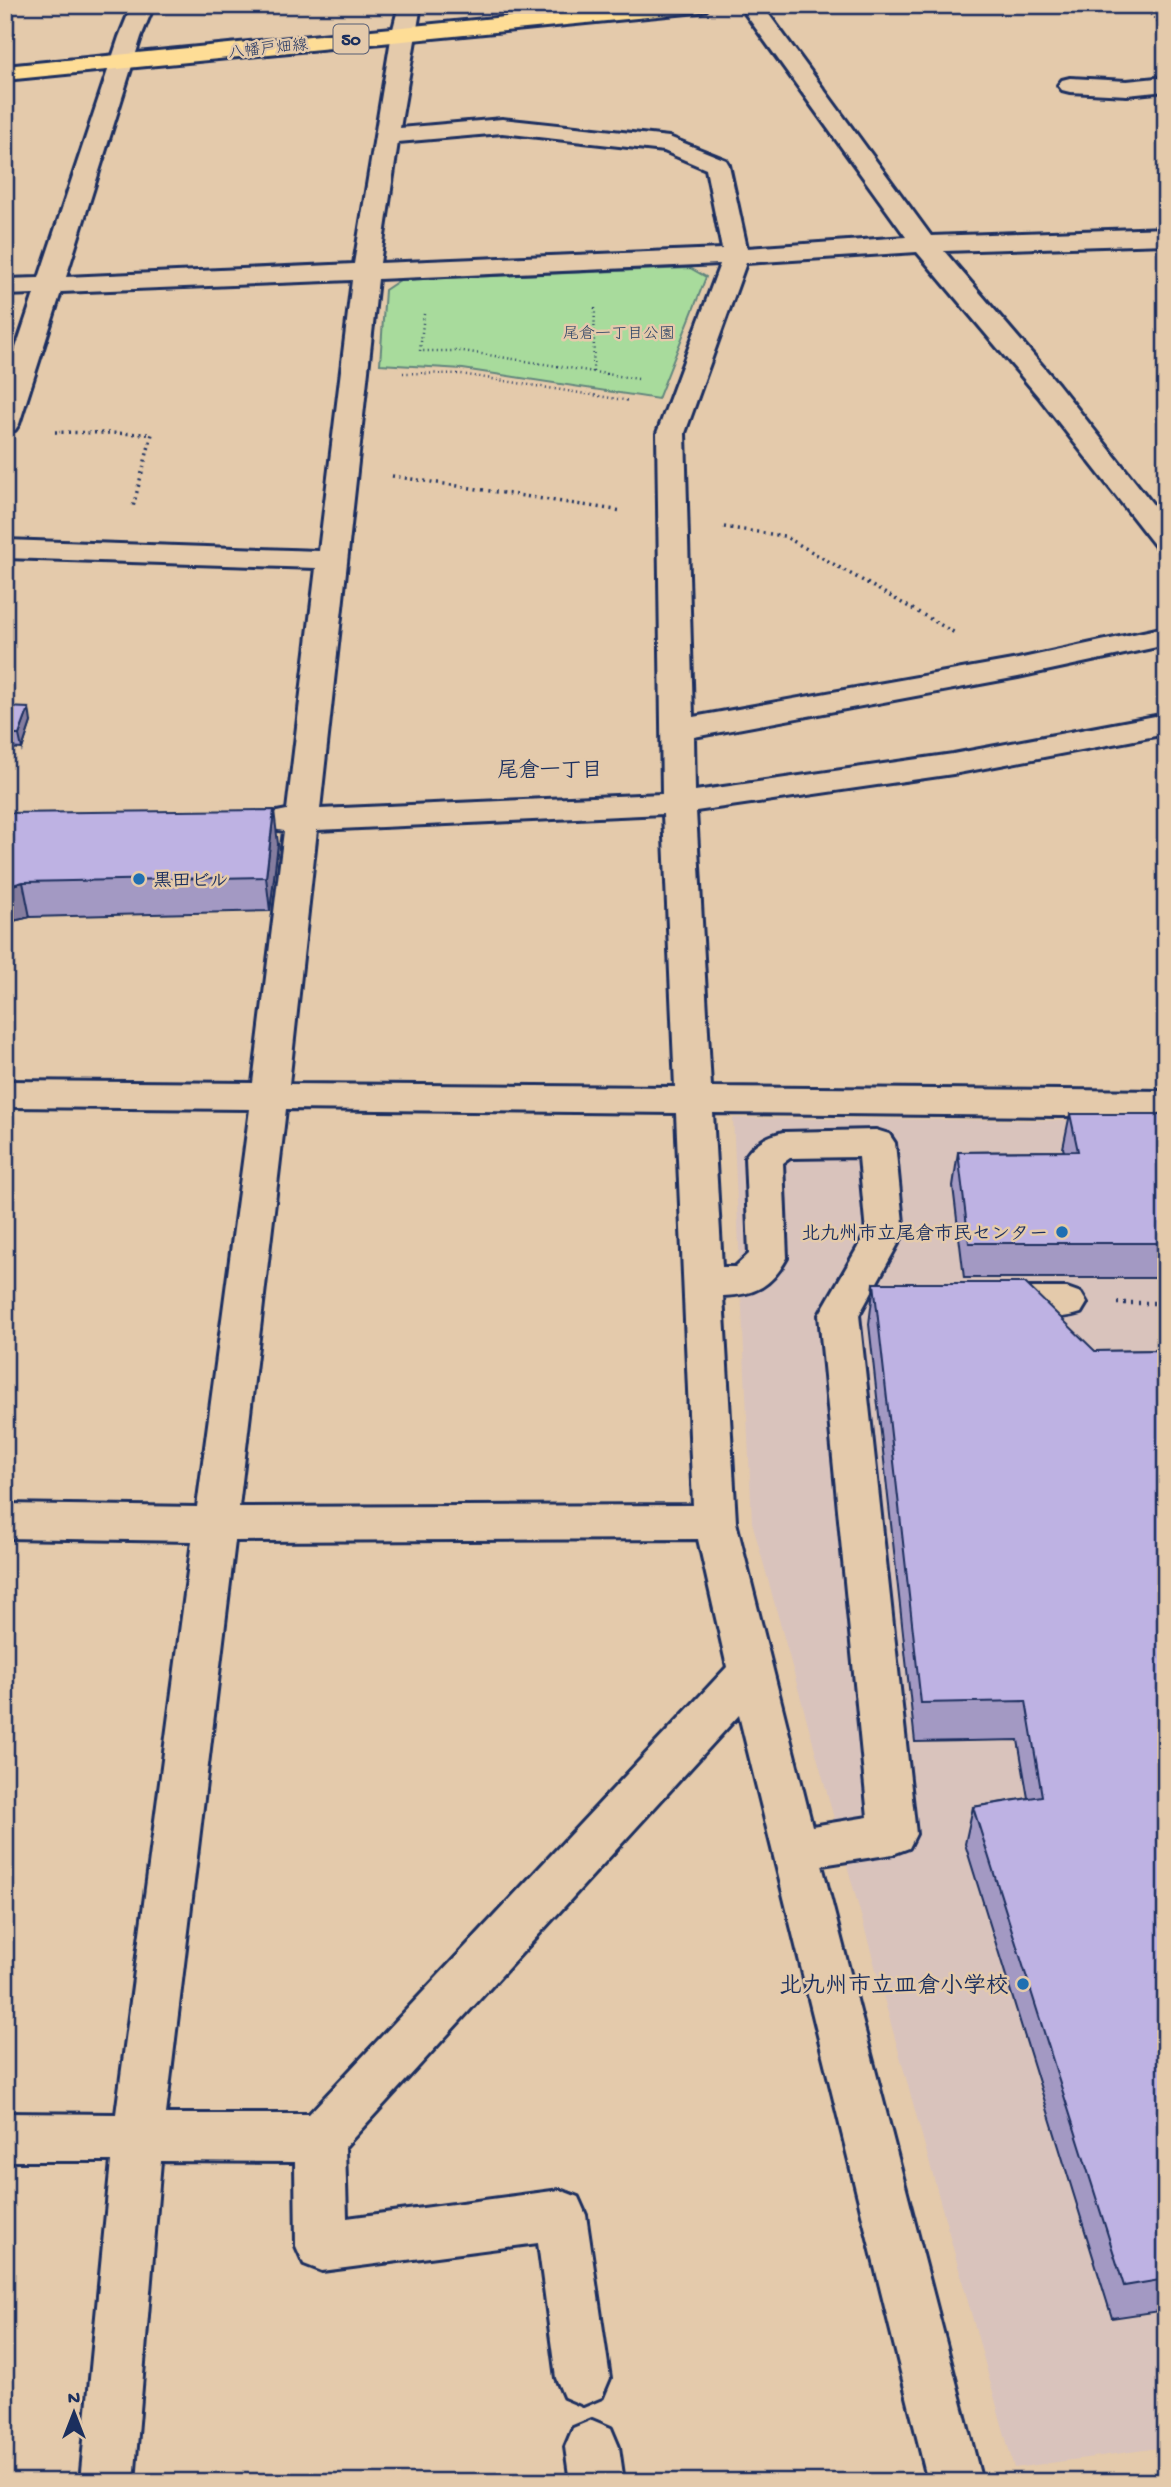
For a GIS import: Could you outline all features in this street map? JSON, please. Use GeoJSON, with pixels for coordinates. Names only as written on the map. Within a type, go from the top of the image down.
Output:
{"type":"FeatureCollection","features":[{"type":"Feature","properties":{"kind":"main road","name":"八幡戸畑線"},"geometry":{"type":"LineString","coordinates":[[5,73],[123,62],[407,19],[698,5]]}},
{"type":"Feature","properties":{"kind":"street"},"geometry":{"type":"LineString","coordinates":[[5,424],[143,5]]}},
{"type":"Feature","properties":{"kind":"street"},"geometry":{"type":"LineString","coordinates":[[750,5],[923,244],[1048,390],[1166,541]]}},
{"type":"Feature","properties":{"kind":"street"},"geometry":{"type":"LineString","coordinates":[[107,2482],[138,2139],[218,1524],[366,270],[407,19]]}},
{"type":"Feature","properties":{"kind":"street"},"geometry":{"type":"LineString","coordinates":[[1070,85],[1127,88],[1166,84]]}},
{"type":"Feature","properties":{"kind":"street"},"geometry":{"type":"LineString","coordinates":[[387,136],[502,127],[669,144],[717,165],[736,256],[671,433],[679,803],[715,1521],[750,1672],[955,2482]]}},
{"type":"Feature","properties":{"kind":"street"},"geometry":{"type":"LineString","coordinates":[[5,287],[736,256],[923,244],[1166,236]]}},
{"type":"Feature","properties":{"kind":"street"},"geometry":{"type":"LineString","coordinates":[[5,549],[333,560]]}},
{"type":"Feature","properties":{"kind":"street"},"geometry":{"type":"LineString","coordinates":[[677,730],[1018,668],[1166,636]]}},
{"type":"Feature","properties":{"kind":"street"},"geometry":{"type":"LineString","coordinates":[[251,821],[302,821],[679,803],[953,764],[1166,724]]}},
{"type":"Feature","properties":{"kind":"street"},"geometry":{"type":"LineString","coordinates":[[5,1094],[270,1094],[1166,1104]]}},
{"type":"Feature","properties":{"kind":"street"},"geometry":{"type":"LineString","coordinates":[[701,1282],[745,1281],[768,1258],[764,1157],[783,1144],[876,1143],[885,1233],[839,1315],[893,1834],[795,1849]]}},
{"type":"Feature","properties":{"kind":"street"},"geometry":{"type":"LineString","coordinates":[[957,1304],[1067,1303]]}},
{"type":"Feature","properties":{"kind":"street"},"geometry":{"type":"LineString","coordinates":[[846,1304],[887,1304]]}},
{"type":"Feature","properties":{"kind":"street"},"geometry":{"type":"LineString","coordinates":[[5,1521],[218,1524],[715,1521]]}},
{"type":"Feature","properties":{"kind":"street"},"geometry":{"type":"LineString","coordinates":[[583,2378],[560,2215],[322,2246],[320,2138],[750,1672]]}},
{"type":"Feature","properties":{"kind":"street"},"geometry":{"type":"LineString","coordinates":[[5,2137],[320,2138]]}},
{"type":"Feature","properties":{"kind":"path"},"geometry":{"type":"LineString","coordinates":[[1140,5],[1166,30]]}},
{"type":"Feature","properties":{"kind":"path"},"geometry":{"type":"LineString","coordinates":[[428,268],[420,351],[463,351],[593,372],[684,398]]}},
{"type":"Feature","properties":{"kind":"path"},"geometry":{"type":"LineString","coordinates":[[593,372],[595,295]]}},
{"type":"Feature","properties":{"kind":"path"},"geometry":{"type":"LineString","coordinates":[[354,372],[461,374],[684,398]]}},
{"type":"Feature","properties":{"kind":"path"},"geometry":{"type":"LineString","coordinates":[[45,431],[152,434],[121,553]]}},
{"type":"Feature","properties":{"kind":"shaded area","name":"北九州市立皿倉小学校"},"geometry":{"type":"Polygon","coordinates":[[[733,1118],[1166,1121],[1166,2447],[1014,2468],[752,1522],[733,1118]]]}},
{"type":"Feature","properties":{"kind":"green space","name":"尾倉一丁目公園"},"geometry":{"type":"Polygon","coordinates":[[[690,268],[706,277],[658,399],[463,369],[380,364],[385,290],[400,280],[690,268]]]}},
{"type":"Feature","properties":{"kind":"building"},"geometry":{"type":"Polygon","coordinates":[[[5,707],[29,708],[19,735],[5,735],[5,707]]]}},
{"type":"Feature","properties":{"kind":"building"},"geometry":{"type":"Polygon","coordinates":[[[274,810],[266,877],[23,882],[5,887],[5,813],[274,810]]]}},
{"type":"Feature","properties":{"kind":"building","name":"北九州市立尾倉市民センター"},"geometry":{"type":"Polygon","coordinates":[[[1070,1114],[1166,1114],[1166,1243],[969,1243],[958,1152],[1078,1151],[1070,1114]]]}},
{"type":"Feature","properties":{"kind":"building"},"geometry":{"type":"Polygon","coordinates":[[[874,1283],[1025,1283],[1095,1351],[1166,1350],[1166,1491],[1158,1491],[1166,1526],[1166,2279],[1124,2286],[973,1807],[1042,1796],[1026,1701],[921,1703],[874,1283]]]}},
{"type":"Feature","properties":{"kind":"place","name":"黒田ビル"},"geometry":{"type":"Point","coordinates":[139,879]}},
{"type":"Feature","properties":{"kind":"place","name":"北九州市立尾倉市民センター"},"geometry":{"type":"Point","coordinates":[1062,1232]}},
{"type":"Feature","properties":{"kind":"place","name":"北九州市立皿倉小学校"},"geometry":{"type":"Point","coordinates":[1023,1984]}},
{"type":"Feature","properties":{"kind":"district","name":"尾倉一丁目"},"geometry":{"type":"Point","coordinates":[550,769]}}]}
